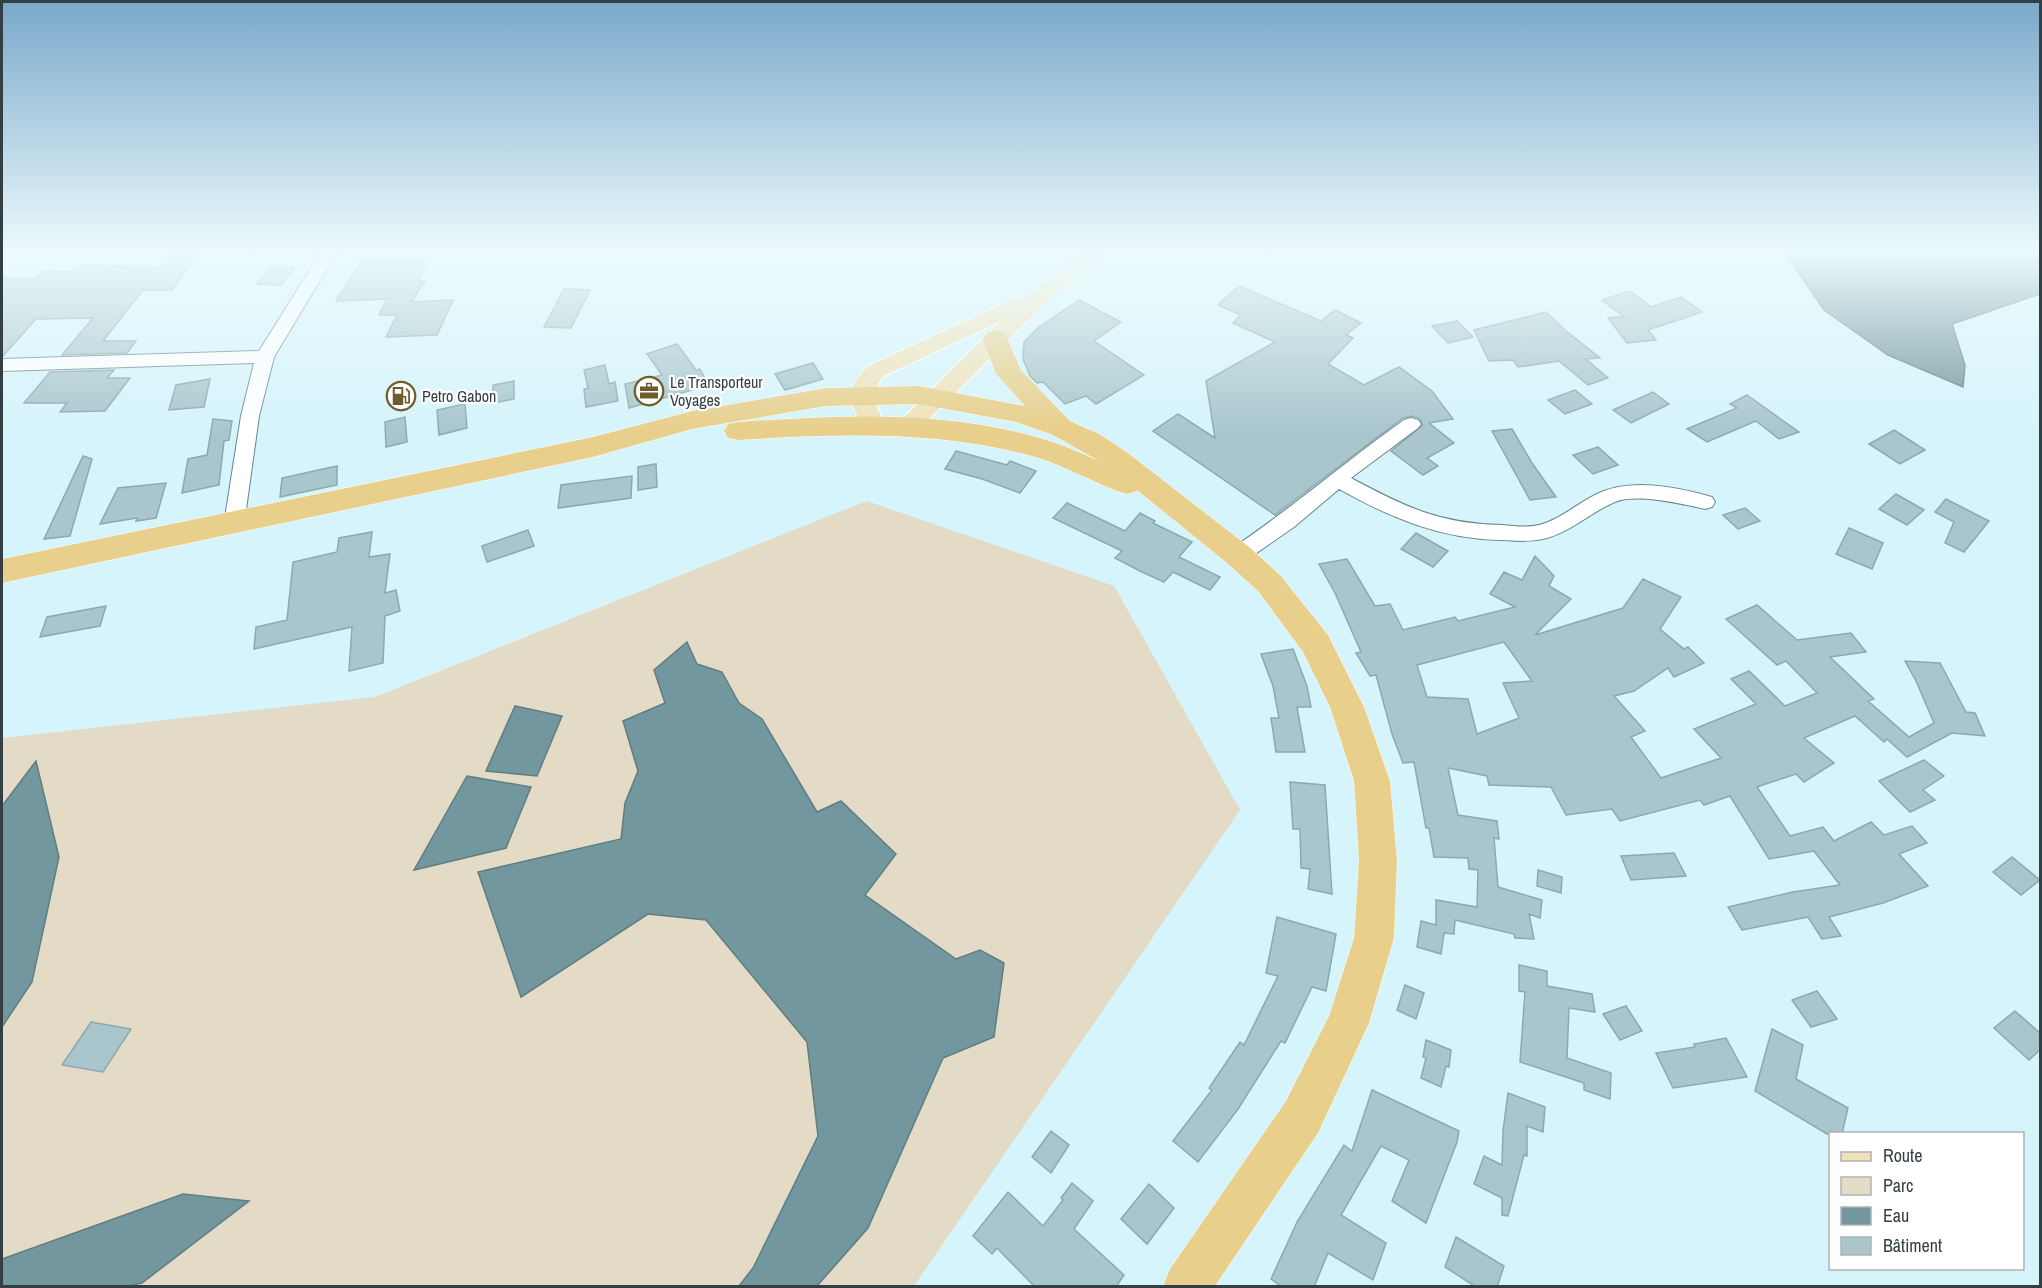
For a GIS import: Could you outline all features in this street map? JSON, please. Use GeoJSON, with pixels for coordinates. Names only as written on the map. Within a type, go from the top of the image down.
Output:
{"type":"FeatureCollection","features":[{"type":"Feature","properties":{"kind":"highway"},"geometry":{"type":"LineString","coordinates":[[996,339],[1010,374],[1063,428]]}},
{"type":"Feature","properties":{"kind":"highway"},"geometry":{"type":"LineString","coordinates":[[781,403],[819,388],[876,371]]}},
{"type":"Feature","properties":{"kind":"highway"},"geometry":{"type":"LineString","coordinates":[[2,571],[593,447],[692,420],[826,397],[919,395],[1020,414],[1063,428],[1118,460],[1238,555],[1269,583],[1316,644],[1347,706],[1372,781],[1378,860],[1374,938],[1348,1023],[1302,1117],[1187,1287]]}},
{"type":"Feature","properties":{"kind":"highway"},"geometry":{"type":"LineString","coordinates":[[593,447],[766,427],[906,427],[988,436],[1043,449],[1112,477],[1175,507]]}},
{"type":"Feature","properties":{"kind":"main road"},"geometry":{"type":"LineString","coordinates":[[875,426],[865,411],[861,395],[864,382],[876,371],[1003,312]]}},
{"type":"Feature","properties":{"kind":"main road"},"geometry":{"type":"LineString","coordinates":[[906,427],[1024,312]]}},
{"type":"Feature","properties":{"kind":"street"},"geometry":{"type":"LineString","coordinates":[[234,524],[250,416],[265,357],[292,312]]}},
{"type":"Feature","properties":{"kind":"street"},"geometry":{"type":"LineString","coordinates":[[2,365],[265,357]]}},
{"type":"Feature","properties":{"kind":"street"},"geometry":{"type":"LineString","coordinates":[[1238,555],[1287,522],[1337,479],[1411,424]]}},
{"type":"Feature","properties":{"kind":"street"},"geometry":{"type":"LineString","coordinates":[[1337,479],[1402,515],[1435,526],[1481,533],[1536,532],[1560,524],[1613,495],[1665,494],[1705,502]]}},
{"type":"Feature","properties":{"kind":"green space"},"geometry":{"type":"Polygon","coordinates":[[[867,501],[1114,586],[1240,810],[914,1286],[2,1286],[2,738],[375,697],[867,501]]]}},
{"type":"Feature","properties":{"kind":"water"},"geometry":{"type":"Polygon","coordinates":[[[1827,312],[1987,312],[1952,324],[1965,365],[1963,387],[1888,355],[1827,312]]]}},
{"type":"Feature","properties":{"kind":"water"},"geometry":{"type":"Polygon","coordinates":[[[687,642],[697,664],[722,672],[739,703],[762,719],[817,812],[841,801],[896,854],[865,895],[956,959],[980,950],[1004,963],[994,1037],[943,1058],[868,1228],[817,1286],[739,1286],[753,1268],[818,1136],[807,1042],[706,920],[648,914],[521,997],[478,872],[621,839],[625,803],[638,771],[623,721],[665,703],[654,670],[687,642]]]}},
{"type":"Feature","properties":{"kind":"water"},"geometry":{"type":"Polygon","coordinates":[[[515,706],[562,716],[537,776],[486,771],[515,706]]]}},
{"type":"Feature","properties":{"kind":"water"},"geometry":{"type":"Polygon","coordinates":[[[36,761],[59,857],[32,982],[2,1027],[2,806],[36,761]]]}},
{"type":"Feature","properties":{"kind":"water"},"geometry":{"type":"Polygon","coordinates":[[[467,776],[531,787],[506,848],[414,870],[467,776]]]}},
{"type":"Feature","properties":{"kind":"water"},"geometry":{"type":"Polygon","coordinates":[[[183,1194],[249,1201],[142,1283],[129,1286],[2,1286],[2,1259],[183,1194]]]}},
{"type":"Feature","properties":{"kind":"building"},"geometry":{"type":"Polygon","coordinates":[[[2,312],[126,312],[103,341],[136,341],[127,353],[62,355],[93,318],[36,319],[2,357],[2,312]]]}},
{"type":"Feature","properties":{"kind":"building"},"geometry":{"type":"Polygon","coordinates":[[[380,312],[447,312],[437,335],[386,337],[397,315],[379,315],[380,312]]]}},
{"type":"Feature","properties":{"kind":"building"},"geometry":{"type":"Polygon","coordinates":[[[552,312],[579,312],[571,328],[544,327],[552,312]]]}},
{"type":"Feature","properties":{"kind":"building"},"geometry":{"type":"Polygon","coordinates":[[[1061,312],[1102,312],[1121,322],[1094,341],[1144,375],[1096,404],[1086,396],[1065,404],[1043,382],[1037,383],[1030,376],[1023,359],[1024,342],[1039,327],[1061,312]]]}},
{"type":"Feature","properties":{"kind":"building"},"geometry":{"type":"Polygon","coordinates":[[[1234,312],[1300,312],[1321,321],[1332,312],[1339,312],[1361,323],[1346,335],[1353,338],[1328,364],[1364,385],[1399,367],[1432,391],[1453,419],[1429,423],[1454,443],[1427,458],[1438,466],[1423,475],[1391,451],[1423,425],[1419,418],[1412,416],[1403,418],[1275,515],[1153,431],[1178,414],[1215,438],[1206,381],[1275,342],[1233,323],[1241,315],[1234,312]]]}},
{"type":"Feature","properties":{"kind":"building"},"geometry":{"type":"Polygon","coordinates":[[[1546,312],[1600,358],[1586,359],[1608,378],[1588,385],[1559,361],[1518,367],[1513,360],[1489,361],[1474,330],[1546,312]]]}},
{"type":"Feature","properties":{"kind":"building"},"geometry":{"type":"Polygon","coordinates":[[[1618,312],[1702,312],[1648,330],[1656,340],[1627,343],[1608,318],[1624,317],[1618,312]]]}},
{"type":"Feature","properties":{"kind":"building"},"geometry":{"type":"Polygon","coordinates":[[[1457,321],[1473,337],[1448,343],[1432,326],[1457,321]]]}},
{"type":"Feature","properties":{"kind":"building"},"geometry":{"type":"Polygon","coordinates":[[[677,344],[696,370],[700,369],[709,385],[629,408],[625,384],[662,375],[647,354],[677,344]]]}},
{"type":"Feature","properties":{"kind":"building"},"geometry":{"type":"Polygon","coordinates":[[[813,363],[823,379],[785,390],[775,374],[813,363]]]}},
{"type":"Feature","properties":{"kind":"building"},"geometry":{"type":"Polygon","coordinates":[[[605,365],[609,384],[615,382],[618,401],[586,407],[584,389],[588,388],[584,370],[605,365]]]}},
{"type":"Feature","properties":{"kind":"building"},"geometry":{"type":"Polygon","coordinates":[[[114,370],[107,378],[130,378],[105,411],[60,412],[67,403],[24,403],[50,372],[114,370]]]}},
{"type":"Feature","properties":{"kind":"building"},"geometry":{"type":"Polygon","coordinates":[[[210,379],[204,407],[169,410],[176,385],[210,379]]]}},
{"type":"Feature","properties":{"kind":"building"},"geometry":{"type":"Polygon","coordinates":[[[514,381],[514,399],[493,403],[493,385],[514,381]]]}},
{"type":"Feature","properties":{"kind":"building"},"geometry":{"type":"Polygon","coordinates":[[[1575,390],[1592,404],[1565,414],[1548,400],[1575,390]]]}},
{"type":"Feature","properties":{"kind":"building"},"geometry":{"type":"Polygon","coordinates":[[[1653,392],[1669,404],[1631,423],[1613,410],[1653,392]]]}},
{"type":"Feature","properties":{"kind":"building"},"geometry":{"type":"Polygon","coordinates":[[[1747,395],[1799,432],[1779,439],[1756,421],[1707,442],[1687,429],[1737,408],[1730,404],[1747,395]]]}},
{"type":"Feature","properties":{"kind":"building"},"geometry":{"type":"Polygon","coordinates":[[[465,404],[467,428],[439,435],[437,410],[465,404]]]}},
{"type":"Feature","properties":{"kind":"building"},"geometry":{"type":"Polygon","coordinates":[[[405,417],[407,442],[386,447],[385,422],[405,417]]]}},
{"type":"Feature","properties":{"kind":"building"},"geometry":{"type":"Polygon","coordinates":[[[213,419],[232,421],[229,440],[224,441],[219,485],[182,493],[188,459],[207,455],[213,419]]]}},
{"type":"Feature","properties":{"kind":"building"},"geometry":{"type":"Polygon","coordinates":[[[1512,429],[1556,497],[1530,500],[1492,431],[1512,429]]]}},
{"type":"Feature","properties":{"kind":"building"},"geometry":{"type":"Polygon","coordinates":[[[1894,430],[1925,450],[1900,464],[1869,444],[1894,430]]]}},
{"type":"Feature","properties":{"kind":"building"},"geometry":{"type":"Polygon","coordinates":[[[1598,447],[1618,465],[1593,474],[1573,455],[1598,447]]]}},
{"type":"Feature","properties":{"kind":"building"},"geometry":{"type":"Polygon","coordinates":[[[956,451],[1007,465],[1010,461],[1036,471],[1020,493],[945,469],[956,451]]]}},
{"type":"Feature","properties":{"kind":"building"},"geometry":{"type":"Polygon","coordinates":[[[83,456],[92,459],[70,536],[44,539],[83,456]]]}},
{"type":"Feature","properties":{"kind":"building"},"geometry":{"type":"Polygon","coordinates":[[[656,464],[657,487],[638,490],[638,467],[656,464]]]}},
{"type":"Feature","properties":{"kind":"building"},"geometry":{"type":"Polygon","coordinates":[[[337,466],[337,485],[280,497],[282,478],[337,466]]]}},
{"type":"Feature","properties":{"kind":"building"},"geometry":{"type":"Polygon","coordinates":[[[632,476],[631,498],[558,508],[561,485],[632,476]]]}},
{"type":"Feature","properties":{"kind":"building"},"geometry":{"type":"Polygon","coordinates":[[[166,483],[156,518],[136,521],[137,518],[100,524],[118,488],[166,483]]]}},
{"type":"Feature","properties":{"kind":"building"},"geometry":{"type":"Polygon","coordinates":[[[1896,494],[1924,510],[1907,525],[1879,509],[1896,494]]]}},
{"type":"Feature","properties":{"kind":"building"},"geometry":{"type":"Polygon","coordinates":[[[1946,499],[1989,521],[1964,552],[1945,543],[1954,522],[1935,512],[1946,499]]]}},
{"type":"Feature","properties":{"kind":"building"},"geometry":{"type":"Polygon","coordinates":[[[1067,503],[1125,531],[1140,513],[1155,521],[1153,523],[1192,542],[1179,557],[1220,577],[1210,590],[1173,572],[1164,582],[1140,571],[1115,558],[1122,551],[1053,518],[1067,503]]]}},
{"type":"Feature","properties":{"kind":"building"},"geometry":{"type":"Polygon","coordinates":[[[1745,508],[1760,521],[1738,529],[1723,515],[1745,508]]]}},
{"type":"Feature","properties":{"kind":"building"},"geometry":{"type":"Polygon","coordinates":[[[1849,528],[1883,543],[1872,569],[1836,554],[1849,528]]]}},
{"type":"Feature","properties":{"kind":"building"},"geometry":{"type":"Polygon","coordinates":[[[528,530],[534,546],[487,562],[482,546],[528,530]]]}},
{"type":"Feature","properties":{"kind":"building"},"geometry":{"type":"Polygon","coordinates":[[[372,532],[369,557],[390,554],[385,593],[396,590],[400,611],[385,616],[383,663],[349,671],[352,627],[254,649],[256,627],[287,620],[293,562],[337,552],[339,538],[372,532]]]}},
{"type":"Feature","properties":{"kind":"building"},"geometry":{"type":"Polygon","coordinates":[[[1416,533],[1448,551],[1433,567],[1401,549],[1416,533]]]}},
{"type":"Feature","properties":{"kind":"building"},"geometry":{"type":"Polygon","coordinates":[[[1535,556],[1554,576],[1549,586],[1571,599],[1535,635],[1623,608],[1643,579],[1681,597],[1660,629],[1684,649],[1688,647],[1704,663],[1674,677],[1668,668],[1634,691],[1614,696],[1645,731],[1631,737],[1661,778],[1721,758],[1694,729],[1756,704],[1731,679],[1749,671],[1785,706],[1817,693],[1786,661],[1777,665],[1726,619],[1757,605],[1797,640],[1851,633],[1866,652],[1830,657],[1874,699],[1868,701],[1909,737],[1934,723],[1905,661],[1940,663],[1966,712],[1975,713],[1985,736],[1952,733],[1907,757],[1887,739],[1884,742],[1855,716],[1804,738],[1834,763],[1804,782],[1796,774],[1757,787],[1790,836],[1823,827],[1834,841],[1871,822],[1884,835],[1912,826],[1927,843],[1899,854],[1928,886],[1883,903],[1829,917],[1841,936],[1822,939],[1808,917],[1742,930],[1728,907],[1793,892],[1840,885],[1814,851],[1769,859],[1730,796],[1704,805],[1700,800],[1620,821],[1612,809],[1566,815],[1551,787],[1489,785],[1487,776],[1448,768],[1458,815],[1497,821],[1499,839],[1494,838],[1498,887],[1542,900],[1540,918],[1529,914],[1534,939],[1515,938],[1514,934],[1455,920],[1454,934],[1444,933],[1441,954],[1417,947],[1421,921],[1436,925],[1436,900],[1477,907],[1478,870],[1469,869],[1468,858],[1434,857],[1429,828],[1426,828],[1414,762],[1403,763],[1392,734],[1376,675],[1370,676],[1356,653],[1361,652],[1335,593],[1319,564],[1347,559],[1375,606],[1390,604],[1403,630],[1455,617],[1458,621],[1515,607],[1490,594],[1504,572],[1522,580],[1535,556]],[[1504,642],[1417,665],[1427,697],[1468,699],[1477,734],[1519,718],[1503,683],[1532,681],[1504,642]]]}},
{"type":"Feature","properties":{"kind":"building"},"geometry":{"type":"Polygon","coordinates":[[[106,606],[100,626],[40,637],[47,617],[106,606]]]}},
{"type":"Feature","properties":{"kind":"building"},"geometry":{"type":"Polygon","coordinates":[[[1293,649],[1307,686],[1311,707],[1297,707],[1305,752],[1276,752],[1271,718],[1279,718],[1273,686],[1261,654],[1293,649]]]}},
{"type":"Feature","properties":{"kind":"building"},"geometry":{"type":"Polygon","coordinates":[[[1924,760],[1944,776],[1923,790],[1935,800],[1910,812],[1879,781],[1924,760]]]}},
{"type":"Feature","properties":{"kind":"building"},"geometry":{"type":"Polygon","coordinates":[[[1290,782],[1325,785],[1332,894],[1308,889],[1310,869],[1301,868],[1300,829],[1293,829],[1290,782]]]}},
{"type":"Feature","properties":{"kind":"building"},"geometry":{"type":"Polygon","coordinates":[[[1674,853],[1686,876],[1631,880],[1621,856],[1674,853]]]}},
{"type":"Feature","properties":{"kind":"building"},"geometry":{"type":"Polygon","coordinates":[[[2012,857],[2040,880],[2021,895],[1993,872],[2012,857]]]}},
{"type":"Feature","properties":{"kind":"building"},"geometry":{"type":"Polygon","coordinates":[[[1538,870],[1562,877],[1561,893],[1537,886],[1538,870]]]}},
{"type":"Feature","properties":{"kind":"building"},"geometry":{"type":"Polygon","coordinates":[[[1277,917],[1336,934],[1326,991],[1312,987],[1285,1043],[1281,1041],[1238,1109],[1198,1162],[1173,1141],[1212,1090],[1209,1088],[1240,1042],[1244,1045],[1278,976],[1266,973],[1277,917]]]}},
{"type":"Feature","properties":{"kind":"building"},"geometry":{"type":"Polygon","coordinates":[[[1519,965],[1547,971],[1547,986],[1592,994],[1595,1012],[1569,1008],[1567,1058],[1611,1073],[1610,1099],[1584,1090],[1584,1083],[1520,1062],[1525,992],[1519,991],[1519,965]]]}},
{"type":"Feature","properties":{"kind":"building"},"geometry":{"type":"Polygon","coordinates":[[[1405,985],[1424,993],[1416,1019],[1397,1010],[1405,985]]]}},
{"type":"Feature","properties":{"kind":"building"},"geometry":{"type":"Polygon","coordinates":[[[1817,991],[1837,1019],[1811,1027],[1792,1000],[1817,991]]]}},
{"type":"Feature","properties":{"kind":"building"},"geometry":{"type":"Polygon","coordinates":[[[1626,1006],[1642,1031],[1620,1040],[1603,1014],[1626,1006]]]}},
{"type":"Feature","properties":{"kind":"building"},"geometry":{"type":"Polygon","coordinates":[[[2015,1011],[2040,1033],[2040,1050],[2029,1060],[1994,1028],[2015,1011]]]}},
{"type":"Feature","properties":{"kind":"building"},"geometry":{"type":"Polygon","coordinates":[[[91,1022],[131,1029],[103,1072],[62,1065],[91,1022]]]}},
{"type":"Feature","properties":{"kind":"building"},"geometry":{"type":"Polygon","coordinates":[[[1772,1029],[1803,1045],[1796,1079],[1848,1108],[1842,1132],[1827,1134],[1755,1091],[1772,1029]]]}},
{"type":"Feature","properties":{"kind":"building"},"geometry":{"type":"Polygon","coordinates":[[[1726,1038],[1747,1077],[1673,1088],[1656,1053],[1695,1047],[1694,1044],[1726,1038]]]}},
{"type":"Feature","properties":{"kind":"building"},"geometry":{"type":"Polygon","coordinates":[[[1426,1040],[1451,1050],[1449,1067],[1446,1066],[1441,1087],[1421,1078],[1426,1058],[1423,1057],[1426,1040]]]}},
{"type":"Feature","properties":{"kind":"building"},"geometry":{"type":"Polygon","coordinates":[[[1372,1090],[1459,1131],[1457,1142],[1426,1223],[1392,1201],[1409,1160],[1381,1146],[1341,1215],[1386,1243],[1373,1280],[1328,1253],[1314,1287],[1282,1287],[1271,1279],[1297,1222],[1344,1145],[1352,1151],[1372,1090]]]}},
{"type":"Feature","properties":{"kind":"building"},"geometry":{"type":"Polygon","coordinates":[[[1508,1093],[1545,1107],[1543,1132],[1527,1126],[1527,1156],[1524,1155],[1508,1216],[1502,1215],[1502,1198],[1474,1184],[1484,1156],[1502,1165],[1503,1131],[1508,1093]]]}},
{"type":"Feature","properties":{"kind":"building"},"geometry":{"type":"Polygon","coordinates":[[[1051,1131],[1069,1145],[1051,1173],[1032,1157],[1051,1131]]]}},
{"type":"Feature","properties":{"kind":"building"},"geometry":{"type":"Polygon","coordinates":[[[1072,1183],[1093,1201],[1074,1229],[1124,1275],[1116,1287],[1035,1287],[997,1248],[992,1254],[973,1236],[1008,1192],[1043,1226],[1063,1200],[1061,1198],[1072,1183]]]}},
{"type":"Feature","properties":{"kind":"building"},"geometry":{"type":"Polygon","coordinates":[[[1149,1184],[1174,1208],[1147,1244],[1121,1219],[1149,1184]]]}},
{"type":"Feature","properties":{"kind":"building"},"geometry":{"type":"Polygon","coordinates":[[[1456,1237],[1504,1266],[1497,1287],[1476,1287],[1445,1267],[1456,1237]]]}},
{"type":"Feature","properties":{"kind":"place","name":"Le Transporteur Voyages"},"geometry":{"type":"Point","coordinates":[649,391]}},
{"type":"Feature","properties":{"kind":"place","name":"Petro Gabon"},"geometry":{"type":"Point","coordinates":[401,396]}}]}
